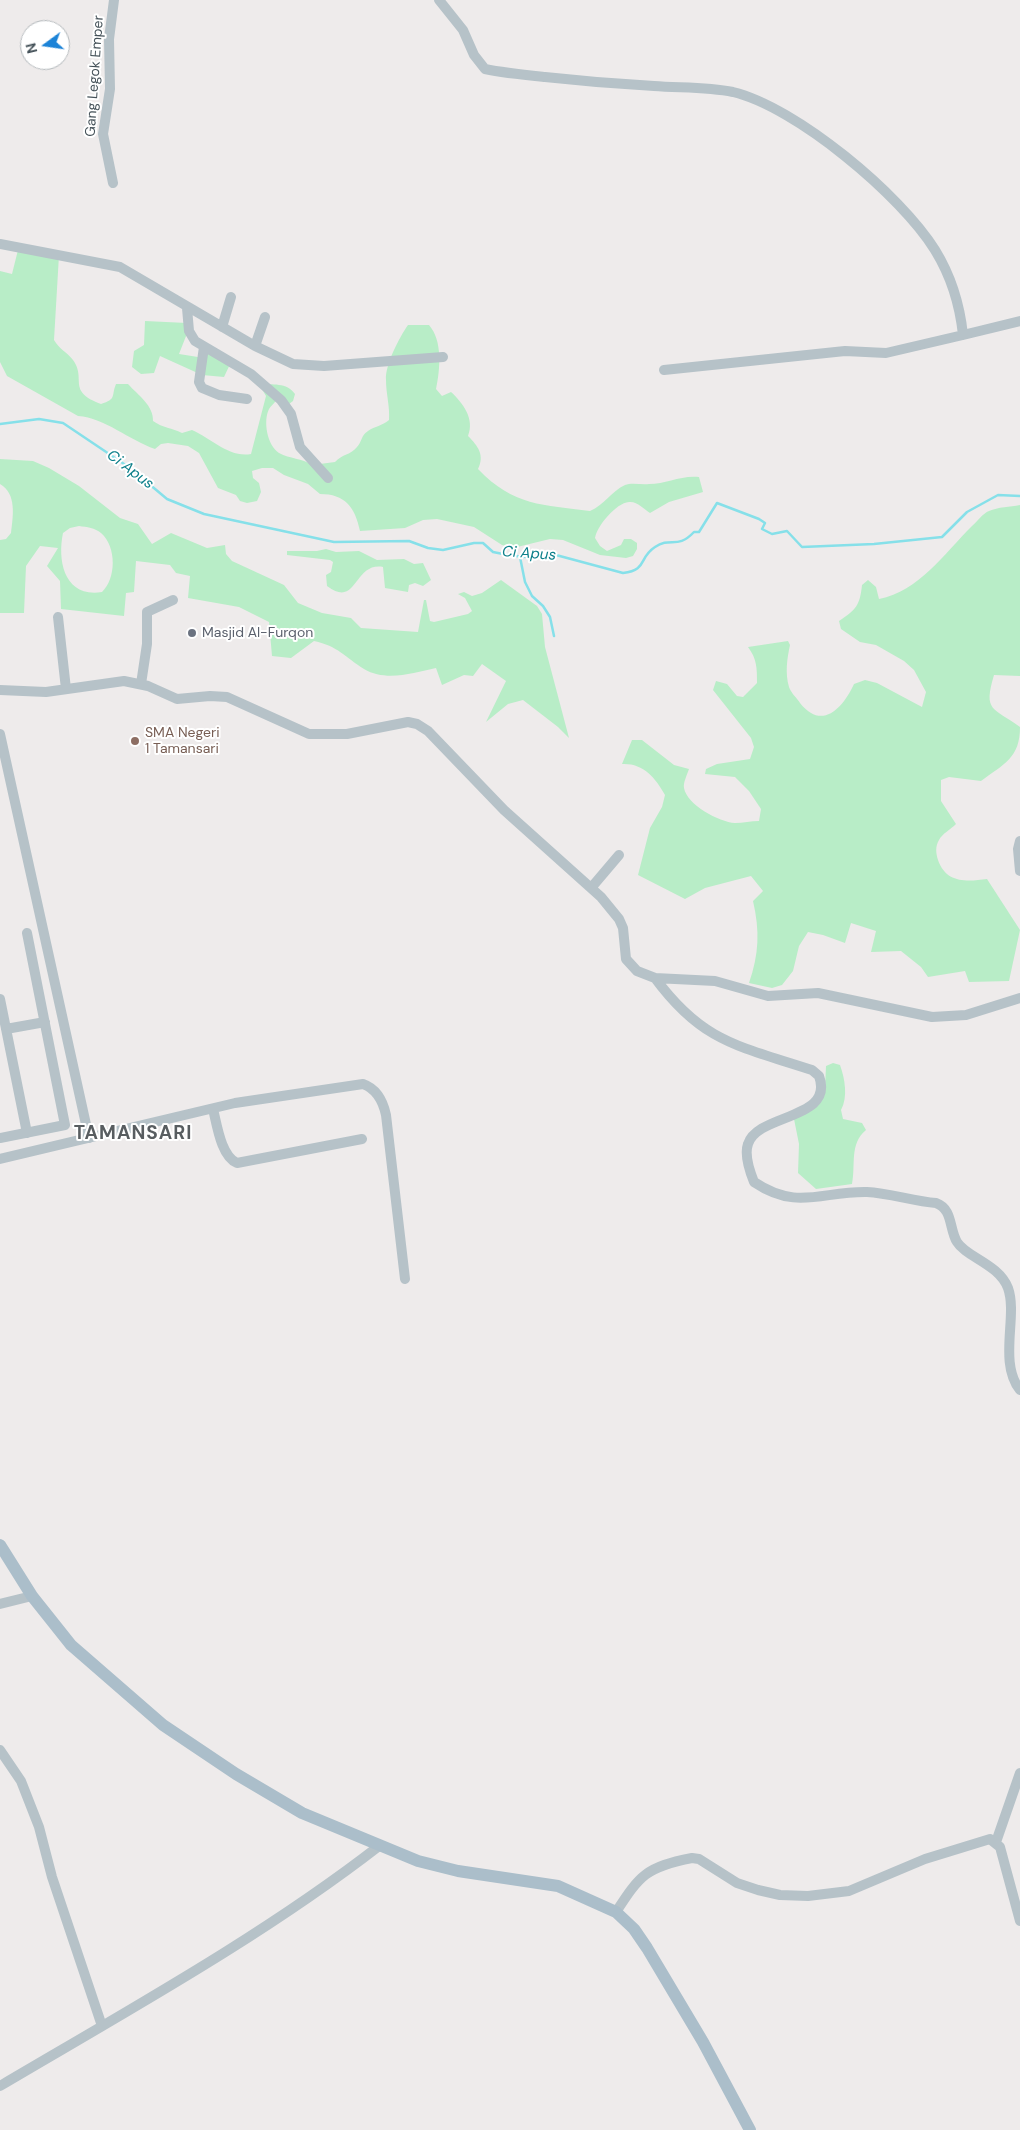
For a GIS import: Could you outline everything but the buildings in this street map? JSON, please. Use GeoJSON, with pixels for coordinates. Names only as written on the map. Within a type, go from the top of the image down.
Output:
{"type":"FeatureCollection","features":[{"type":"Feature","properties":{"kind":"main road"},"geometry":{"type":"LineString","coordinates":[[0,1545],[32,1596],[71,1645],[163,1725],[236,1774],[302,1813],[418,1861],[458,1871],[558,1886],[616,1912],[634,1929],[647,1948],[703,2042],[750,2130]]}},
{"type":"Feature","properties":{"kind":"street","name":"Gang Legok Emper"},"geometry":{"type":"LineString","coordinates":[[113,183],[103,134],[110,89],[109,39],[114,0]]}},
{"type":"Feature","properties":{"kind":"street"},"geometry":{"type":"LineString","coordinates":[[439,0],[463,30],[474,55],[485,69],[572,80],[707,89],[734,93],[764,104],[798,123],[865,173],[910,216],[935,250],[950,280],[959,307],[964,335]]}},
{"type":"Feature","properties":{"kind":"street"},"geometry":{"type":"LineString","coordinates":[[0,244],[120,267],[187,308],[255,346],[293,364],[313,367],[443,357]]}},
{"type":"Feature","properties":{"kind":"street"},"geometry":{"type":"LineString","coordinates":[[222,327],[231,297]]}},
{"type":"Feature","properties":{"kind":"street"},"geometry":{"type":"LineString","coordinates":[[187,308],[191,335],[198,344],[250,374],[281,400],[291,414],[300,447],[328,478]]}},
{"type":"Feature","properties":{"kind":"street"},"geometry":{"type":"LineString","coordinates":[[255,346],[265,317]]}},
{"type":"Feature","properties":{"kind":"street"},"geometry":{"type":"LineString","coordinates":[[664,370],[845,350],[886,353],[1020,321]]}},
{"type":"Feature","properties":{"kind":"street"},"geometry":{"type":"LineString","coordinates":[[204,347],[199,382],[202,388],[219,395],[247,399]]}},
{"type":"Feature","properties":{"kind":"street"},"geometry":{"type":"LineString","coordinates":[[141,684],[147,644],[147,612],[172,600]]}},
{"type":"Feature","properties":{"kind":"street"},"geometry":{"type":"LineString","coordinates":[[58,617],[66,689]]}},
{"type":"Feature","properties":{"kind":"street"},"geometry":{"type":"LineString","coordinates":[[0,690],[35,692],[117,681],[141,684],[177,699],[210,696],[227,697],[309,734],[347,734],[401,723],[417,724],[428,731],[504,810],[591,888],[619,919],[623,928],[624,952],[629,964],[637,971],[655,978],[715,981],[768,996],[818,993],[932,1017],[966,1015],[1020,998]]}},
{"type":"Feature","properties":{"kind":"street"},"geometry":{"type":"LineString","coordinates":[[0,734],[89,1138]]}},
{"type":"Feature","properties":{"kind":"street"},"geometry":{"type":"LineString","coordinates":[[1020,841],[1018,849],[1020,871]]}},
{"type":"Feature","properties":{"kind":"street"},"geometry":{"type":"LineString","coordinates":[[591,888],[618,855]]}},
{"type":"Feature","properties":{"kind":"street"},"geometry":{"type":"LineString","coordinates":[[0,1138],[66,1125],[27,933]]}},
{"type":"Feature","properties":{"kind":"street"},"geometry":{"type":"LineString","coordinates":[[655,978],[674,1004],[719,1038],[756,1054],[812,1070],[819,1076],[821,1091],[819,1098],[812,1106],[759,1131],[747,1144],[747,1154],[754,1182],[772,1192],[793,1198],[814,1199],[866,1192],[936,1203],[944,1209],[959,1245],[993,1269],[1008,1289],[1011,1367],[1020,1390]]}},
{"type":"Feature","properties":{"kind":"street"},"geometry":{"type":"LineString","coordinates":[[0,999],[27,1133]]}},
{"type":"Feature","properties":{"kind":"street"},"geometry":{"type":"LineString","coordinates":[[6,1029],[45,1022]]}},
{"type":"Feature","properties":{"kind":"street"},"geometry":{"type":"LineString","coordinates":[[0,1159],[235,1103],[352,1084],[363,1084],[371,1087],[384,1104],[405,1279]]}},
{"type":"Feature","properties":{"kind":"street"},"geometry":{"type":"LineString","coordinates":[[213,1109],[225,1148],[230,1158],[237,1163],[362,1139]]}},
{"type":"Feature","properties":{"kind":"street"},"geometry":{"type":"LineString","coordinates":[[0,1604],[32,1596]]}},
{"type":"Feature","properties":{"kind":"street"},"geometry":{"type":"LineString","coordinates":[[0,1750],[21,1781],[39,1827],[52,1877],[102,2026]]}},
{"type":"Feature","properties":{"kind":"street"},"geometry":{"type":"LineString","coordinates":[[996,1842],[1020,1773]]}},
{"type":"Feature","properties":{"kind":"street"},"geometry":{"type":"LineString","coordinates":[[616,1912],[636,1881],[644,1874],[692,1858],[698,1859],[737,1883],[758,1890],[780,1896],[808,1896],[849,1891],[925,1859],[990,1839],[1000,1847],[1020,1921]]}},
{"type":"Feature","properties":{"kind":"street"},"geometry":{"type":"LineString","coordinates":[[0,2086],[102,2026],[335,1880],[379,1846]]}},
{"type":"Feature","properties":{"kind":"green space"},"geometry":{"type":"Polygon","coordinates":[[[19,246],[59,255],[54,340],[71,357],[77,367],[80,389],[84,394],[101,404],[113,397],[116,384],[128,384],[151,410],[153,421],[182,433],[192,430],[235,453],[251,454],[266,396],[259,384],[284,386],[295,394],[293,401],[289,404],[277,400],[267,414],[267,433],[279,453],[312,465],[335,462],[352,452],[366,433],[389,420],[386,374],[393,352],[404,330],[408,325],[429,325],[437,339],[439,356],[439,373],[436,389],[442,396],[451,392],[460,401],[469,418],[470,430],[468,436],[475,443],[481,455],[478,469],[504,490],[530,502],[590,511],[628,484],[655,484],[686,477],[699,477],[703,492],[669,502],[650,513],[632,502],[618,506],[599,527],[595,538],[600,546],[607,551],[621,545],[624,539],[631,539],[637,543],[637,549],[633,556],[626,558],[600,555],[563,540],[550,539],[513,548],[502,545],[474,527],[437,519],[423,520],[405,528],[360,531],[355,515],[348,503],[336,496],[320,494],[308,484],[284,475],[273,468],[262,468],[252,471],[253,478],[259,483],[261,492],[257,501],[247,503],[240,501],[236,495],[218,488],[199,453],[188,446],[168,443],[161,444],[155,449],[98,421],[78,416],[7,376],[0,362],[0,271],[12,274],[19,246]]]}},
{"type":"Feature","properties":{"kind":"green space"},"geometry":{"type":"Polygon","coordinates":[[[145,321],[187,323],[188,331],[179,354],[198,357],[207,346],[232,360],[224,377],[202,375],[160,356],[154,373],[141,374],[132,367],[134,351],[144,345],[145,321]]]}},
{"type":"Feature","properties":{"kind":"green space"},"geometry":{"type":"Polygon","coordinates":[[[0,459],[33,461],[79,486],[120,518],[138,524],[152,544],[171,533],[207,548],[225,545],[226,554],[232,561],[284,585],[298,603],[322,613],[351,618],[361,628],[418,632],[424,600],[426,600],[430,621],[434,622],[468,614],[472,611],[465,598],[458,594],[464,592],[472,596],[482,593],[501,580],[537,606],[542,614],[545,647],[569,738],[523,700],[508,704],[486,722],[506,681],[482,664],[473,676],[464,675],[442,685],[436,668],[409,674],[381,675],[364,669],[341,652],[314,641],[291,658],[272,656],[269,622],[239,607],[188,598],[190,576],[176,573],[170,565],[136,561],[134,592],[126,593],[124,616],[61,609],[60,581],[47,566],[58,548],[40,546],[26,566],[24,613],[0,613],[0,540],[6,539],[11,533],[13,506],[9,493],[0,484],[0,459]],[[79,526],[70,528],[63,533],[61,555],[66,576],[79,589],[89,592],[102,592],[107,586],[112,571],[113,563],[110,546],[99,531],[79,526]]]}},
{"type":"Feature","properties":{"kind":"green space"},"geometry":{"type":"Polygon","coordinates":[[[1020,505],[1020,676],[994,675],[990,696],[990,702],[997,712],[1020,727],[1019,738],[1014,753],[1009,759],[981,781],[949,777],[941,780],[941,801],[956,824],[940,838],[936,850],[942,868],[951,877],[972,881],[987,879],[1020,930],[1009,981],[969,982],[965,971],[928,977],[921,967],[901,951],[871,952],[876,931],[851,923],[845,943],[808,932],[799,946],[793,971],[782,985],[772,988],[749,983],[757,952],[757,922],[753,901],[763,891],[751,876],[705,888],[685,899],[638,875],[650,828],[662,807],[665,795],[648,772],[636,766],[622,764],[632,740],[642,740],[674,765],[689,769],[684,788],[686,794],[691,801],[705,812],[728,822],[759,821],[761,809],[749,791],[735,777],[705,774],[706,769],[717,764],[750,759],[754,747],[751,738],[713,690],[716,681],[727,684],[737,696],[743,697],[757,683],[756,664],[748,647],[788,641],[790,645],[787,666],[789,687],[800,703],[808,711],[816,715],[824,716],[838,708],[854,684],[865,680],[877,683],[922,707],[926,692],[914,670],[904,661],[876,645],[860,642],[841,629],[839,621],[856,606],[860,598],[862,585],[868,580],[876,587],[879,599],[893,595],[919,580],[989,511],[1020,505]]]}},
{"type":"Feature","properties":{"kind":"green space"},"geometry":{"type":"Polygon","coordinates":[[[326,549],[336,552],[359,551],[377,560],[404,559],[414,564],[423,563],[431,580],[423,586],[415,583],[409,585],[408,592],[385,588],[383,567],[373,567],[366,571],[350,589],[345,592],[337,592],[327,586],[326,575],[331,572],[333,562],[330,560],[287,555],[287,551],[317,551],[326,549]]]}},
{"type":"Feature","properties":{"kind":"green space"},"geometry":{"type":"Polygon","coordinates":[[[833,1063],[840,1065],[843,1076],[845,1094],[841,1110],[843,1119],[862,1123],[866,1130],[855,1148],[852,1184],[816,1189],[798,1173],[799,1144],[794,1119],[825,1089],[826,1066],[833,1063]]]}},
{"type":"Feature","properties":{"kind":"waterway","name":"Ci Apus"},"geometry":{"type":"LineString","coordinates":[[0,424],[39,419],[63,423],[130,468],[167,499],[204,514],[334,542],[409,541],[428,548],[443,550],[474,543],[483,543],[493,552],[524,557],[556,555],[623,573],[640,566],[646,555],[655,547],[665,543],[678,542],[694,532],[699,532],[717,503],[759,519],[765,523],[762,529],[772,534],[787,531],[802,547],[874,544],[942,537],[967,512],[998,495],[1020,496]]}},
{"type":"Feature","properties":{"kind":"waterway"},"geometry":{"type":"LineString","coordinates":[[520,557],[525,582],[532,596],[543,606],[550,617],[554,636]]}},
{"type":"Feature","properties":{"kind":"place","name":"Masjid Al-Furqon"},"geometry":{"type":"Point","coordinates":[192,633]}},
{"type":"Feature","properties":{"kind":"place","name":"SMA Negeri 1 Tamansari"},"geometry":{"type":"Point","coordinates":[135,741]}},
{"type":"Feature","properties":{"kind":"district","name":"TAMANSARI"},"geometry":{"type":"Point","coordinates":[133,1134]}}]}
